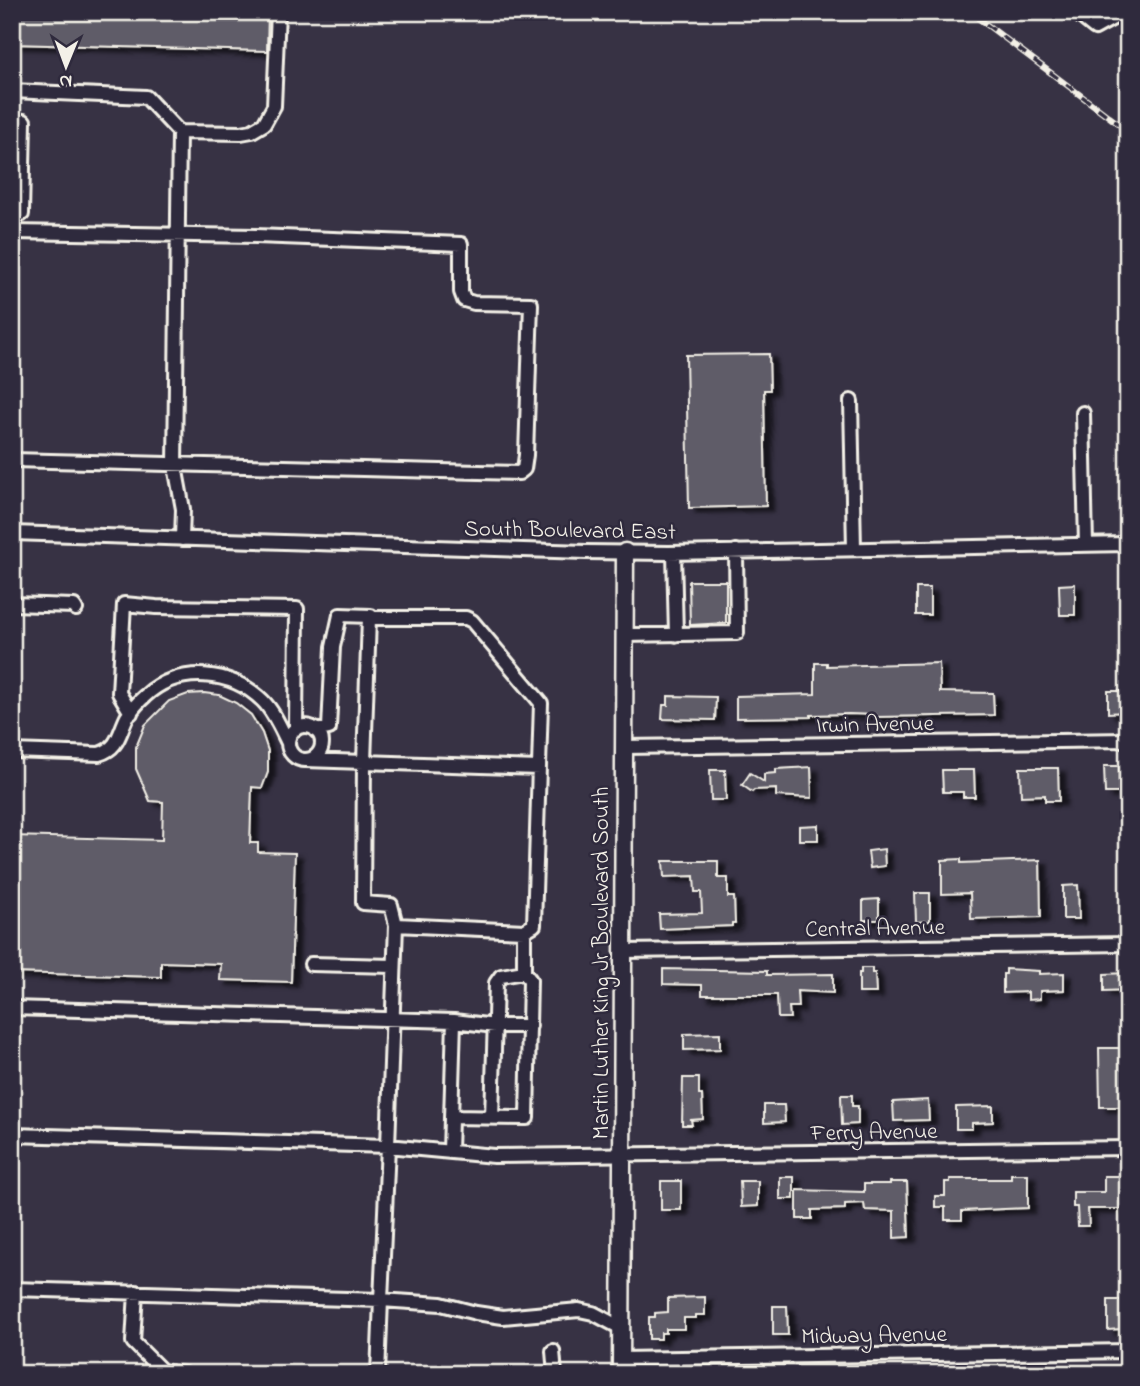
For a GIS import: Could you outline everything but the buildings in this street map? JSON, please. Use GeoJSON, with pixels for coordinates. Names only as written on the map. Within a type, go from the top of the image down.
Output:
{"type":"FeatureCollection","features":[{"type":"Feature","properties":{"kind":"main road","name":"Martin Luther King Jr Boulevard South"},"geometry":{"type":"LineString","coordinates":[[621,1366],[625,552]]}},
{"type":"Feature","properties":{"kind":"street"},"geometry":{"type":"LineString","coordinates":[[179,132],[241,133],[252,131],[264,124],[274,106],[278,12]]}},
{"type":"Feature","properties":{"kind":"street"},"geometry":{"type":"LineString","coordinates":[[1075,12],[1095,28],[1124,12]]}},
{"type":"Feature","properties":{"kind":"street"},"geometry":{"type":"LineString","coordinates":[[12,91],[146,97],[179,132],[175,466],[183,509],[182,539]]}},
{"type":"Feature","properties":{"kind":"street"},"geometry":{"type":"LineString","coordinates":[[12,120],[24,121],[22,214],[12,214]]}},
{"type":"Feature","properties":{"kind":"street"},"geometry":{"type":"LineString","coordinates":[[12,232],[461,244],[461,292],[464,300],[474,303],[531,304],[526,455],[524,469],[519,473],[12,460]]}},
{"type":"Feature","properties":{"kind":"street"},"geometry":{"type":"LineString","coordinates":[[851,401],[854,549]]}},
{"type":"Feature","properties":{"kind":"street"},"geometry":{"type":"LineString","coordinates":[[1083,414],[1086,545]]}},
{"type":"Feature","properties":{"kind":"street","name":"South Boulevard East"},"geometry":{"type":"LineString","coordinates":[[12,533],[625,552],[1128,544]]}},
{"type":"Feature","properties":{"kind":"street"},"geometry":{"type":"LineString","coordinates":[[624,635],[737,633],[736,551]]}},
{"type":"Feature","properties":{"kind":"street"},"geometry":{"type":"LineString","coordinates":[[674,552],[676,635]]}},
{"type":"Feature","properties":{"kind":"street"},"geometry":{"type":"LineString","coordinates":[[12,604],[74,606],[76,609]]}},
{"type":"Feature","properties":{"kind":"street"},"geometry":{"type":"LineString","coordinates":[[131,713],[119,692],[124,604],[297,609],[296,729]]}},
{"type":"Feature","properties":{"kind":"street"},"geometry":{"type":"LineString","coordinates":[[288,743],[289,737],[296,729],[306,727],[316,731],[328,728],[333,648],[340,615],[466,618],[472,621],[540,699],[534,925],[524,930],[396,925]]}},
{"type":"Feature","properties":{"kind":"street"},"geometry":{"type":"LineString","coordinates":[[371,616],[368,620],[363,762],[362,901],[364,904],[391,905],[396,925],[378,1374]]}},
{"type":"Feature","properties":{"kind":"street"},"geometry":{"type":"LineString","coordinates":[[12,751],[105,752],[117,742],[131,713],[145,696],[163,684],[181,677],[203,674],[227,678],[248,688],[265,703],[296,757],[306,760],[539,768]]}},
{"type":"Feature","properties":{"kind":"street"},"geometry":{"type":"LineString","coordinates":[[306,760],[320,751],[321,740],[316,731]]}},
{"type":"Feature","properties":{"kind":"street","name":"Irwin Avenue"},"geometry":{"type":"LineString","coordinates":[[624,747],[1128,740]]}},
{"type":"Feature","properties":{"kind":"street"},"geometry":{"type":"LineString","coordinates":[[451,1117],[527,1118],[530,980],[524,972],[524,930]]}},
{"type":"Feature","properties":{"kind":"street","name":"Central Avenue"},"geometry":{"type":"LineString","coordinates":[[623,951],[1128,944]]}},
{"type":"Feature","properties":{"kind":"street"},"geometry":{"type":"LineString","coordinates":[[311,964],[393,967]]}},
{"type":"Feature","properties":{"kind":"street"},"geometry":{"type":"LineString","coordinates":[[492,1118],[496,983],[501,976],[524,972]]}},
{"type":"Feature","properties":{"kind":"street"},"geometry":{"type":"LineString","coordinates":[[12,1008],[454,1021],[495,1026],[530,1026]]}},
{"type":"Feature","properties":{"kind":"street"},"geometry":{"type":"LineString","coordinates":[[450,1151],[454,1021]]}},
{"type":"Feature","properties":{"kind":"street","name":"Ferry Avenue"},"geometry":{"type":"LineString","coordinates":[[12,1135],[388,1146],[494,1156],[1128,1148]]}},
{"type":"Feature","properties":{"kind":"street"},"geometry":{"type":"LineString","coordinates":[[12,1289],[381,1300],[441,1304],[503,1317],[579,1310],[593,1313],[621,1328]]}},
{"type":"Feature","properties":{"kind":"street"},"geometry":{"type":"LineString","coordinates":[[136,1292],[133,1342],[162,1371],[184,1374]]}},
{"type":"Feature","properties":{"kind":"street"},"geometry":{"type":"LineString","coordinates":[[553,1351],[555,1374]]}},
{"type":"Feature","properties":{"kind":"street","name":"Midway Avenue"},"geometry":{"type":"LineString","coordinates":[[621,1366],[1128,1351]]}},
{"type":"Feature","properties":{"kind":"railway"},"geometry":{"type":"LineString","coordinates":[[970,12],[1128,131]]}}]}
